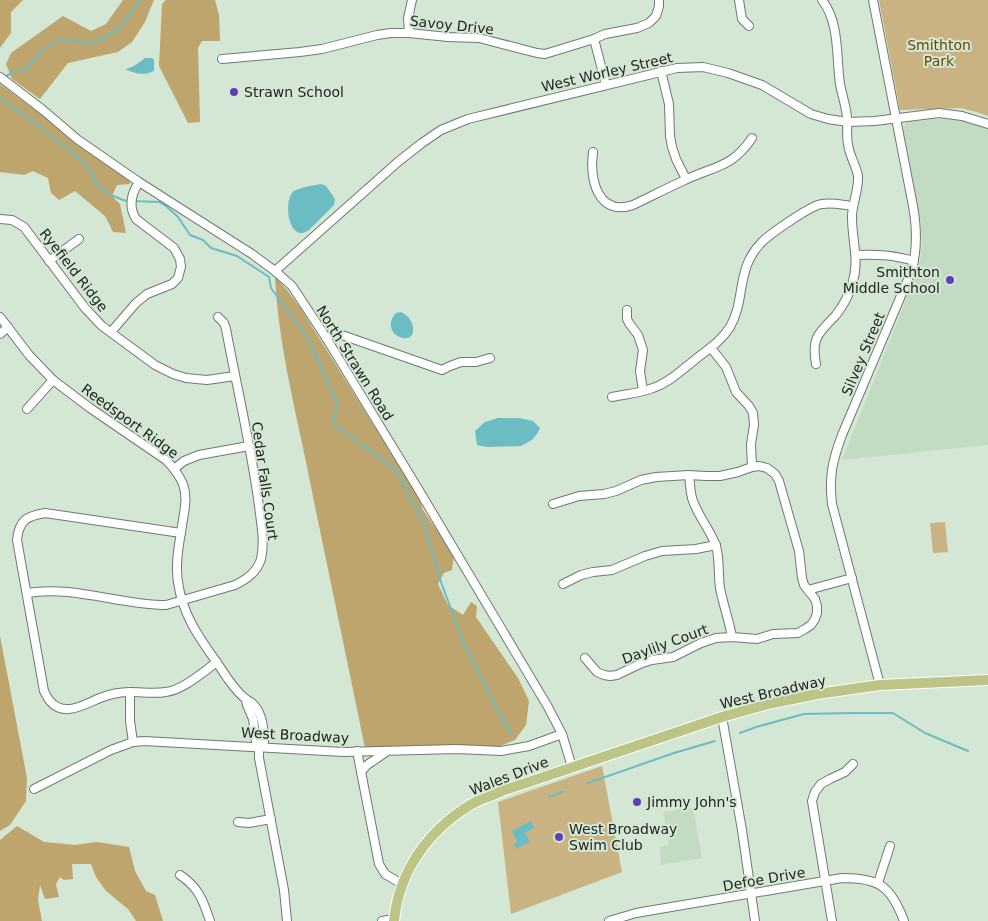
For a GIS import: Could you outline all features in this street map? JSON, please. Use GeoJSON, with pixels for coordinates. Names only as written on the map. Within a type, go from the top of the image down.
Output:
{"type":"FeatureCollection","features":[{"type":"Feature","properties":{"kind":"main road","name":"West Broadway"},"geometry":{"type":"LineString","coordinates":[[572,767],[722,717],[768,704],[880,685],[988,680]]}},
{"type":"Feature","properties":{"kind":"main road","name":"Wales Drive"},"geometry":{"type":"LineString","coordinates":[[394,920],[402,884],[408,872],[421,849],[444,824],[472,804],[502,791],[572,767]]}},
{"type":"Feature","properties":{"kind":"street"},"geometry":{"type":"LineString","coordinates":[[409,33],[408,18],[412,0]]}},
{"type":"Feature","properties":{"kind":"street","name":"Savoy Drive"},"geometry":{"type":"LineString","coordinates":[[222,59],[322,49],[391,33],[479,38],[545,54],[605,34],[637,28],[649,23],[656,16],[659,0]]}},
{"type":"Feature","properties":{"kind":"street"},"geometry":{"type":"LineString","coordinates":[[739,0],[742,19],[749,26]]}},
{"type":"Feature","properties":{"kind":"street"},"geometry":{"type":"LineString","coordinates":[[816,364],[814,354],[816,340],[823,328],[836,314],[852,286],[856,268],[856,255],[852,229],[852,206],[858,178],[847,141],[848,122],[841,93],[837,41],[833,22],[826,4],[822,0]]}},
{"type":"Feature","properties":{"kind":"street","name":"Silvey Street"},"geometry":{"type":"LineString","coordinates":[[873,0],[916,226],[917,242],[914,261],[834,456],[831,472],[831,493],[832,504],[880,685]]}},
{"type":"Feature","properties":{"kind":"street"},"geometry":{"type":"LineString","coordinates":[[594,39],[606,84]]}},
{"type":"Feature","properties":{"kind":"street","name":"West Worley Street"},"geometry":{"type":"LineString","coordinates":[[275,271],[399,161],[441,130],[468,119],[661,71],[676,68],[703,67],[728,72],[762,85],[811,114],[828,119],[861,122],[939,113],[962,116],[988,124]]}},
{"type":"Feature","properties":{"kind":"street"},"geometry":{"type":"LineString","coordinates":[[661,71],[669,104],[672,146],[686,179]]}},
{"type":"Feature","properties":{"kind":"street","name":"North Strawn Road"},"geometry":{"type":"LineString","coordinates":[[3,79],[77,139],[139,182],[252,254],[292,286],[326,338],[548,707],[562,734],[572,767]]}},
{"type":"Feature","properties":{"kind":"street"},"geometry":{"type":"LineString","coordinates":[[593,152],[591,162],[597,191],[608,205],[624,208],[686,179],[731,161],[739,155],[752,138]]}},
{"type":"Feature","properties":{"kind":"street"},"geometry":{"type":"LineString","coordinates":[[111,332],[136,303],[147,294],[172,284],[178,278],[181,268],[180,259],[174,248],[136,219],[133,214],[131,199],[133,191],[139,182]]}},
{"type":"Feature","properties":{"kind":"street"},"geometry":{"type":"LineString","coordinates":[[612,397],[643,391],[668,381],[721,339],[736,315],[744,275],[754,252],[762,242],[811,208],[820,204],[831,203],[852,206]]}},
{"type":"Feature","properties":{"kind":"street","name":"Ryefield Ridge"},"geometry":{"type":"LineString","coordinates":[[0,219],[12,220],[24,227],[85,308],[102,326],[155,365],[186,378],[207,380],[235,376]]}},
{"type":"Feature","properties":{"kind":"street"},"geometry":{"type":"LineString","coordinates":[[49,261],[79,239]]}},
{"type":"Feature","properties":{"kind":"street"},"geometry":{"type":"LineString","coordinates":[[856,255],[876,254],[914,261]]}},
{"type":"Feature","properties":{"kind":"street"},"geometry":{"type":"LineString","coordinates":[[627,310],[629,323],[638,335],[643,350],[640,371],[643,391]]}},
{"type":"Feature","properties":{"kind":"street","name":"Reedsport Ridge"},"geometry":{"type":"LineString","coordinates":[[0,317],[53,380],[166,460],[174,468],[183,484],[186,505],[177,568],[178,584],[182,600],[198,637],[228,679],[246,700],[253,719],[284,890],[287,921]]}},
{"type":"Feature","properties":{"kind":"street","name":"Cedar Falls Court"},"geometry":{"type":"LineString","coordinates":[[27,593],[42,590],[58,591],[154,605],[166,605],[235,585],[245,580],[257,568],[261,560],[262,536],[249,446],[226,329],[218,317]]}},
{"type":"Feature","properties":{"kind":"street"},"geometry":{"type":"LineString","coordinates":[[0,334],[8,327]]}},
{"type":"Feature","properties":{"kind":"street"},"geometry":{"type":"LineString","coordinates":[[326,338],[339,334],[442,370],[461,362],[476,362],[490,358]]}},
{"type":"Feature","properties":{"kind":"street"},"geometry":{"type":"LineString","coordinates":[[711,348],[726,366],[736,392],[753,413],[752,467]]}},
{"type":"Feature","properties":{"kind":"street"},"geometry":{"type":"LineString","coordinates":[[27,409],[53,380]]}},
{"type":"Feature","properties":{"kind":"street"},"geometry":{"type":"LineString","coordinates":[[174,468],[184,461],[199,455],[249,446]]}},
{"type":"Feature","properties":{"kind":"street"},"geometry":{"type":"LineString","coordinates":[[553,504],[579,496],[616,491],[641,480],[656,477],[720,476],[759,466],[772,472],[780,481],[799,551],[802,578],[808,590],[852,578]]}},
{"type":"Feature","properties":{"kind":"street"},"geometry":{"type":"LineString","coordinates":[[689,475],[692,498],[716,545],[721,591],[732,637]]}},
{"type":"Feature","properties":{"kind":"street"},"geometry":{"type":"LineString","coordinates":[[181,533],[45,513],[28,518],[22,522],[17,540],[44,692],[51,703],[63,709],[74,709],[119,692],[156,693],[176,690],[217,662]]}},
{"type":"Feature","properties":{"kind":"street"},"geometry":{"type":"LineString","coordinates":[[563,584],[581,575],[612,570],[662,551],[696,549],[716,545]]}},
{"type":"Feature","properties":{"kind":"street","name":"Daylily Court"},"geometry":{"type":"LineString","coordinates":[[585,658],[598,672],[610,676],[618,675],[642,663],[673,657],[716,638],[757,639],[773,634],[798,633],[811,625],[817,613],[815,599],[808,590]]}},
{"type":"Feature","properties":{"kind":"street"},"geometry":{"type":"LineString","coordinates":[[130,692],[130,721],[133,742]]}},
{"type":"Feature","properties":{"kind":"street"},"geometry":{"type":"LineString","coordinates":[[722,717],[755,921]]}},
{"type":"Feature","properties":{"kind":"street","name":"West Broadway"},"geometry":{"type":"LineString","coordinates":[[34,789],[111,750],[133,742],[152,741],[335,751],[457,749],[501,752],[529,746],[562,734]]}},
{"type":"Feature","properties":{"kind":"street"},"geometry":{"type":"LineString","coordinates":[[357,751],[380,864],[385,874],[402,884]]}},
{"type":"Feature","properties":{"kind":"street"},"geometry":{"type":"LineString","coordinates":[[361,772],[388,751]]}},
{"type":"Feature","properties":{"kind":"street"},"geometry":{"type":"LineString","coordinates":[[832,921],[812,801],[815,792],[821,784],[845,772],[853,764]]}},
{"type":"Feature","properties":{"kind":"street"},"geometry":{"type":"LineString","coordinates":[[238,822],[250,823],[271,819]]}},
{"type":"Feature","properties":{"kind":"street"},"geometry":{"type":"LineString","coordinates":[[890,846],[878,883],[893,897],[904,921]]}},
{"type":"Feature","properties":{"kind":"street"},"geometry":{"type":"LineString","coordinates":[[180,875],[190,882],[203,900],[210,921]]}},
{"type":"Feature","properties":{"kind":"street","name":"Defoe Drive"},"geometry":{"type":"LineString","coordinates":[[609,921],[636,913],[842,878],[855,878],[878,883]]}},
{"type":"Feature","properties":{"kind":"street"},"geometry":{"type":"LineString","coordinates":[[382,921],[394,920]]}},
{"type":"Feature","properties":{"kind":"shaded area"},"geometry":{"type":"Polygon","coordinates":[[[0,0],[23,0],[11,12],[11,33],[0,48],[0,0]]]}},
{"type":"Feature","properties":{"kind":"shaded area"},"geometry":{"type":"Polygon","coordinates":[[[123,0],[154,0],[145,22],[132,42],[118,52],[68,63],[40,99],[12,79],[6,64],[11,53],[63,16],[91,31],[106,24],[123,0]]]}},
{"type":"Feature","properties":{"kind":"shaded area"},"geometry":{"type":"Polygon","coordinates":[[[166,0],[215,0],[219,15],[220,41],[202,41],[198,48],[200,122],[188,123],[159,66],[162,4],[166,0]]]}},
{"type":"Feature","properties":{"kind":"shaded area"},"geometry":{"type":"Polygon","coordinates":[[[0,84],[129,180],[130,184],[117,185],[112,196],[120,204],[126,233],[113,232],[105,216],[75,191],[59,200],[51,193],[48,178],[33,171],[24,175],[0,172],[0,84]]]}},
{"type":"Feature","properties":{"kind":"shaded area","name":"Smithton Middle School"},"geometry":{"type":"Polygon","coordinates":[[[938,119],[960,120],[988,129],[988,445],[842,460],[920,261],[922,243],[921,224],[903,128],[907,122],[938,119]]]}},
{"type":"Feature","properties":{"kind":"shaded area"},"geometry":{"type":"Polygon","coordinates":[[[275,277],[301,309],[419,498],[423,510],[454,555],[452,570],[444,573],[438,584],[448,605],[463,615],[471,602],[477,606],[476,617],[518,678],[529,701],[526,725],[515,740],[500,746],[365,748],[287,372],[279,325],[275,277]]]}},
{"type":"Feature","properties":{"kind":"shaded area"},"geometry":{"type":"Polygon","coordinates":[[[0,636],[27,778],[26,801],[10,825],[0,831],[0,636]]]}},
{"type":"Feature","properties":{"kind":"shaded area"},"geometry":{"type":"Polygon","coordinates":[[[693,808],[702,858],[661,865],[660,847],[669,845],[663,812],[693,808]]]}},
{"type":"Feature","properties":{"kind":"shaded area"},"geometry":{"type":"Polygon","coordinates":[[[17,826],[44,842],[75,845],[97,842],[129,847],[135,871],[146,891],[155,895],[163,921],[136,921],[128,909],[106,891],[96,877],[91,864],[72,864],[73,879],[64,880],[60,877],[56,884],[59,897],[45,899],[40,885],[38,900],[42,921],[0,921],[0,840],[17,826]]]}},
{"type":"Feature","properties":{"kind":"green space","name":"Smithton Park"},"geometry":{"type":"Polygon","coordinates":[[[879,0],[988,0],[988,116],[961,108],[900,110],[879,0]]]}},
{"type":"Feature","properties":{"kind":"green space"},"geometry":{"type":"Polygon","coordinates":[[[945,522],[948,552],[933,553],[930,523],[945,522]]]}},
{"type":"Feature","properties":{"kind":"green space","name":"West Broadway Swim Club"},"geometry":{"type":"Polygon","coordinates":[[[602,766],[622,872],[511,914],[498,802],[602,766]]]}},
{"type":"Feature","properties":{"kind":"water"},"geometry":{"type":"Polygon","coordinates":[[[145,58],[152,58],[154,60],[154,71],[140,74],[125,69],[130,68],[145,58]]]}},
{"type":"Feature","properties":{"kind":"water"},"geometry":{"type":"Polygon","coordinates":[[[321,184],[326,186],[335,199],[334,205],[309,230],[302,233],[297,232],[293,228],[288,214],[289,199],[292,193],[301,188],[321,184]]]}},
{"type":"Feature","properties":{"kind":"water"},"geometry":{"type":"Polygon","coordinates":[[[401,312],[409,318],[413,327],[412,334],[409,337],[399,336],[394,333],[391,327],[391,321],[396,313],[401,312]]]}},
{"type":"Feature","properties":{"kind":"water"},"geometry":{"type":"Polygon","coordinates":[[[498,418],[519,418],[533,421],[540,428],[532,440],[521,446],[487,447],[477,445],[475,431],[485,422],[498,418]]]}},
{"type":"Feature","properties":{"kind":"water"},"geometry":{"type":"Polygon","coordinates":[[[531,821],[534,828],[525,833],[530,842],[516,849],[514,844],[517,842],[512,831],[531,821]]]}},
{"type":"Feature","properties":{"kind":"waterway"},"geometry":{"type":"LineString","coordinates":[[4,77],[27,69],[41,52],[60,40],[94,43],[118,30],[140,0]]}},
{"type":"Feature","properties":{"kind":"waterway"},"geometry":{"type":"LineString","coordinates":[[0,98],[43,129],[87,165],[97,185],[111,195],[128,201]]}},
{"type":"Feature","properties":{"kind":"waterway"},"geometry":{"type":"LineString","coordinates":[[133,201],[159,202],[178,217],[190,235],[203,240],[211,248],[237,256],[269,277],[271,288],[309,340],[337,403],[334,424],[397,472],[424,523],[440,579],[463,642],[512,735]]}},
{"type":"Feature","properties":{"kind":"waterway"},"geometry":{"type":"LineString","coordinates":[[740,733],[804,714],[893,713],[925,733],[968,751]]}},
{"type":"Feature","properties":{"kind":"waterway"},"geometry":{"type":"LineString","coordinates":[[588,783],[715,741]]}},
{"type":"Feature","properties":{"kind":"waterway"},"geometry":{"type":"LineString","coordinates":[[549,797],[563,792]]}},
{"type":"Feature","properties":{"kind":"place","name":"Strawn School"},"geometry":{"type":"Point","coordinates":[234,92]}},
{"type":"Feature","properties":{"kind":"place","name":"Smithton Middle School"},"geometry":{"type":"Point","coordinates":[950,280]}},
{"type":"Feature","properties":{"kind":"place","name":"Jimmy John's"},"geometry":{"type":"Point","coordinates":[637,802]}},
{"type":"Feature","properties":{"kind":"place","name":"West Broadway Swim Club"},"geometry":{"type":"Point","coordinates":[559,837]}}]}
